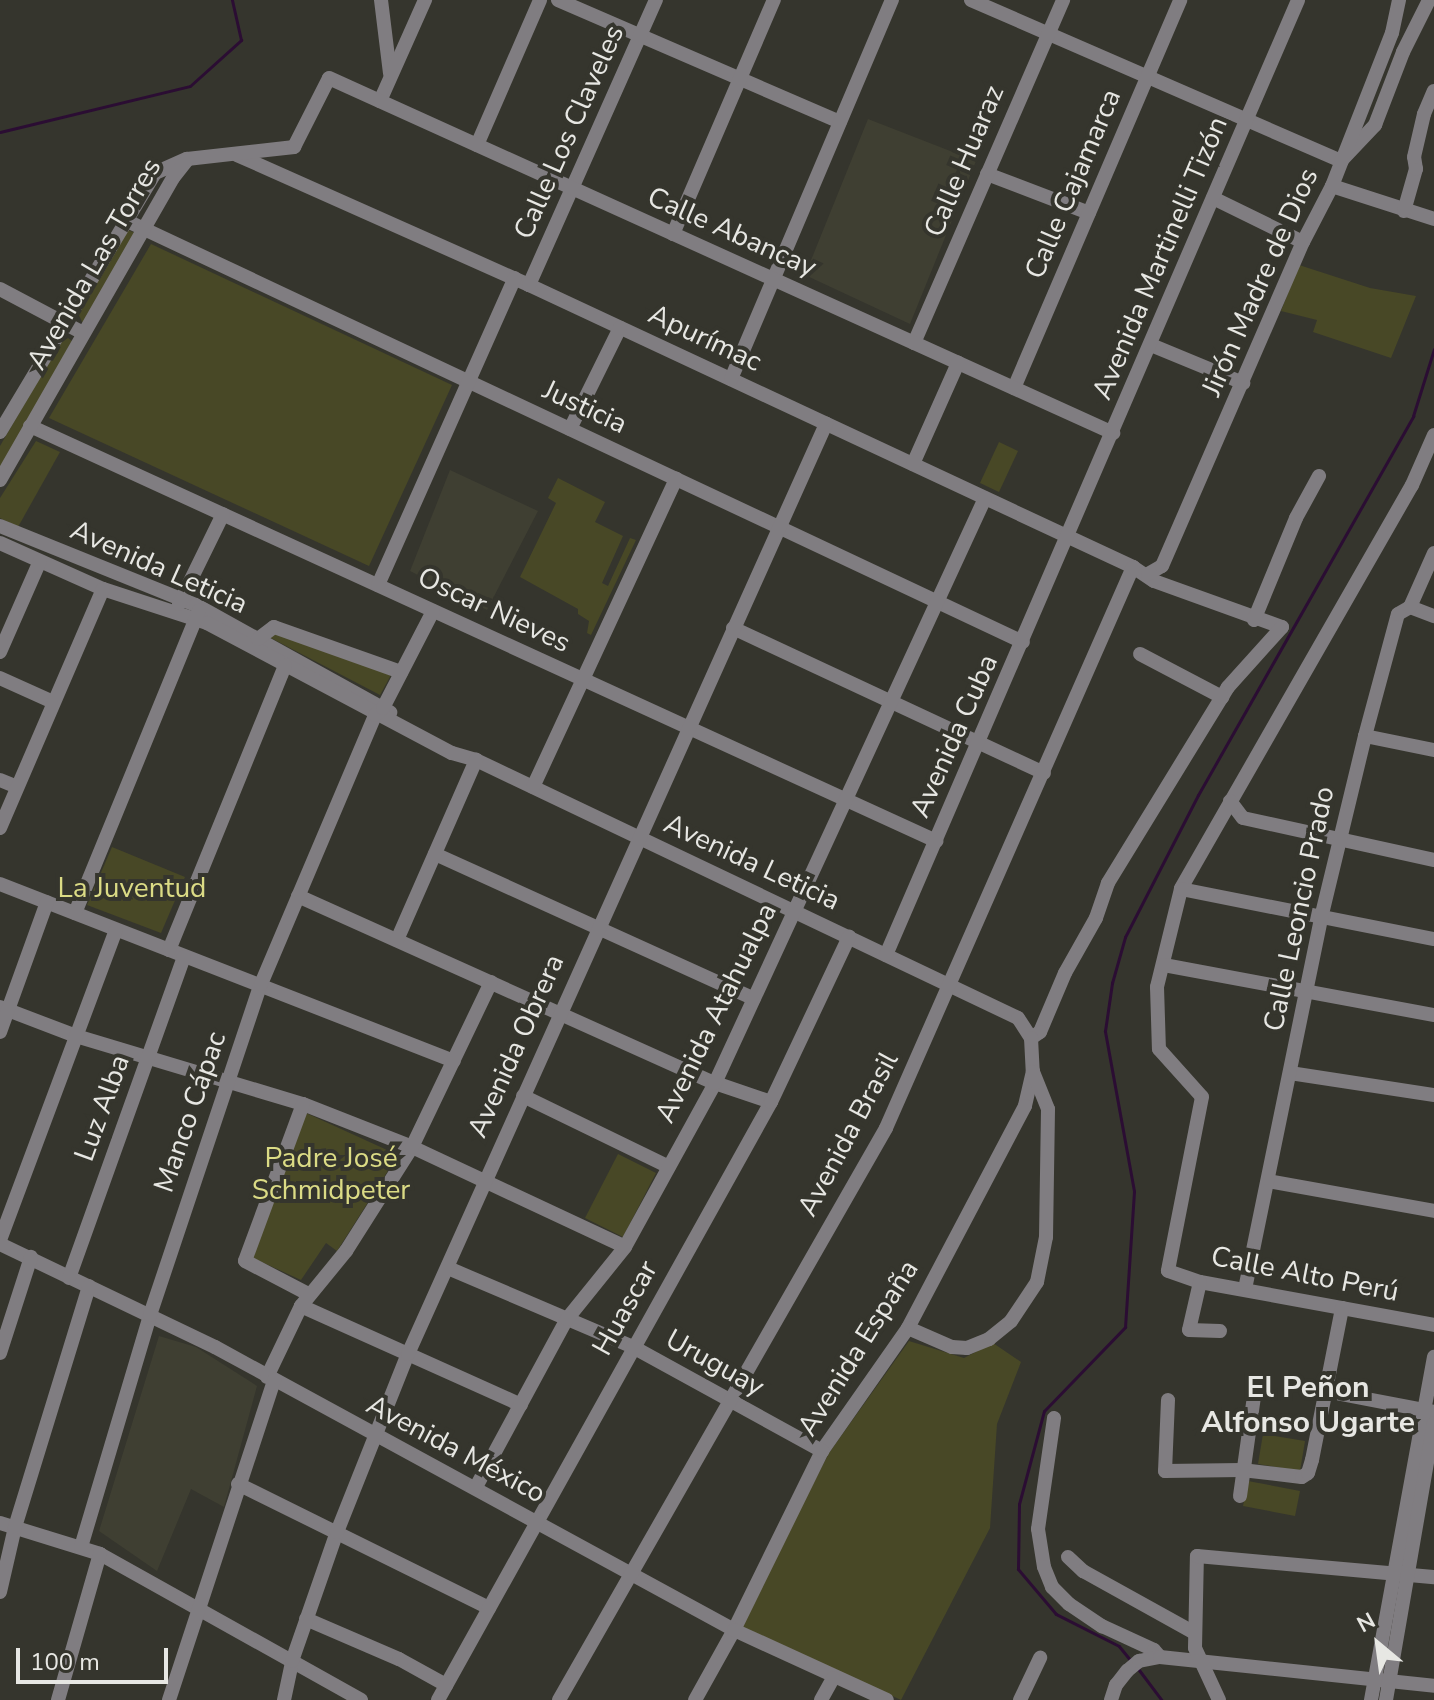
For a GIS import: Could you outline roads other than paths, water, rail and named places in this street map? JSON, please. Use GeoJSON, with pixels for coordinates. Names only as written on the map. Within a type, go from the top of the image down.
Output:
{"type":"FeatureCollection","features":[{"type":"Feature","properties":{"kind":"street"},"geometry":{"type":"LineString","coordinates":[[381,0],[391,77]]}},
{"type":"Feature","properties":{"kind":"street"},"geometry":{"type":"LineString","coordinates":[[380,101],[425,0]]}},
{"type":"Feature","properties":{"kind":"street"},"geometry":{"type":"LineString","coordinates":[[477,145],[540,0]]}},
{"type":"Feature","properties":{"kind":"street"},"geometry":{"type":"LineString","coordinates":[[558,0],[840,122]]}},
{"type":"Feature","properties":{"kind":"street","name":"Calle Los Claveles"},"geometry":{"type":"LineString","coordinates":[[529,285],[656,0]]}},
{"type":"Feature","properties":{"kind":"street"},"geometry":{"type":"LineString","coordinates":[[673,234],[774,0]]}},
{"type":"Feature","properties":{"kind":"street"},"geometry":{"type":"LineString","coordinates":[[731,379],[892,0]]}},
{"type":"Feature","properties":{"kind":"street"},"geometry":{"type":"LineString","coordinates":[[971,0],[1341,161],[1375,125],[1403,52],[1429,0]]}},
{"type":"Feature","properties":{"kind":"street","name":"Calle Huaraz"},"geometry":{"type":"LineString","coordinates":[[914,343],[1063,0]]}},
{"type":"Feature","properties":{"kind":"street","name":"Calle Cajamarca"},"geometry":{"type":"LineString","coordinates":[[1014,388],[1180,0]]}},
{"type":"Feature","properties":{"kind":"street","name":"Avenida Martinelli Tizón"},"geometry":{"type":"LineString","coordinates":[[1069,537],[1298,0]]}},
{"type":"Feature","properties":{"kind":"street","name":"Jirón Madre de Dios"},"geometry":{"type":"LineString","coordinates":[[1148,574],[1162,566],[1303,242],[1332,186],[1392,33],[1399,0]]}},
{"type":"Feature","properties":{"kind":"street","name":"Calle Abancay"},"geometry":{"type":"LineString","coordinates":[[294,147],[329,78],[1113,433]]}},
{"type":"Feature","properties":{"kind":"street"},"geometry":{"type":"LineString","coordinates":[[1404,211],[1416,169],[1414,157],[1424,114],[1434,91]]}},
{"type":"Feature","properties":{"kind":"street"},"geometry":{"type":"LineString","coordinates":[[283,173],[294,147]]}},
{"type":"Feature","properties":{"kind":"street","name":"Avenida Las Torres"},"geometry":{"type":"LineString","coordinates":[[0,432],[155,173],[187,159],[294,147]]}},
{"type":"Feature","properties":{"kind":"street","name":"Apurímac"},"geometry":{"type":"LineString","coordinates":[[237,155],[515,278],[1148,574],[1154,581],[1254,620],[1282,627],[1222,697]]}},
{"type":"Feature","properties":{"kind":"street","name":"Avenida Las Torres"},"geometry":{"type":"LineString","coordinates":[[0,480],[144,228],[187,159]]}},
{"type":"Feature","properties":{"kind":"street"},"geometry":{"type":"LineString","coordinates":[[987,174],[1089,213]]}},
{"type":"Feature","properties":{"kind":"street"},"geometry":{"type":"LineString","coordinates":[[1332,186],[1434,219]]}},
{"type":"Feature","properties":{"kind":"street"},"geometry":{"type":"LineString","coordinates":[[1213,198],[1303,242]]}},
{"type":"Feature","properties":{"kind":"street","name":"Justicia"},"geometry":{"type":"LineString","coordinates":[[125,220],[1023,642]]}},
{"type":"Feature","properties":{"kind":"street"},"geometry":{"type":"LineString","coordinates":[[378,585],[515,278]]}},
{"type":"Feature","properties":{"kind":"street"},"geometry":{"type":"LineString","coordinates":[[0,289],[83,333]]}},
{"type":"Feature","properties":{"kind":"street"},"geometry":{"type":"LineString","coordinates":[[570,429],[620,328]]}},
{"type":"Feature","properties":{"kind":"street"},"geometry":{"type":"LineString","coordinates":[[1151,345],[1243,383]]}},
{"type":"Feature","properties":{"kind":"street"},"geometry":{"type":"LineString","coordinates":[[913,464],[958,363]]}},
{"type":"Feature","properties":{"kind":"street","name":"Avenida Obrera"},"geometry":{"type":"LineString","coordinates":[[284,1700],[292,1661],[337,1532],[408,1354],[637,837],[826,424]]}},
{"type":"Feature","properties":{"kind":"street","name":"Oscar Nieves"},"geometry":{"type":"LineString","coordinates":[[30,426],[936,841]]}},
{"type":"Feature","properties":{"kind":"street"},"geometry":{"type":"LineString","coordinates":[[1434,435],[1412,485],[1297,692],[1230,801],[1181,889],[1164,965],[1434,1015]]}},
{"type":"Feature","properties":{"kind":"street"},"geometry":{"type":"LineString","coordinates":[[1254,620],[1296,518],[1319,476]]}},
{"type":"Feature","properties":{"kind":"street"},"geometry":{"type":"LineString","coordinates":[[533,787],[676,479]]}},
{"type":"Feature","properties":{"kind":"street","name":"Avenida Atahualpa"},"geometry":{"type":"LineString","coordinates":[[476,1487],[567,1319],[625,1247],[715,1083],[985,498]]}},
{"type":"Feature","properties":{"kind":"street"},"geometry":{"type":"LineString","coordinates":[[179,606],[223,514]]}},
{"type":"Feature","properties":{"kind":"street","name":"Avenida Leticia"},"geometry":{"type":"LineString","coordinates":[[0,526],[258,639],[452,753],[470,757],[1018,1018]]}},
{"type":"Feature","properties":{"kind":"street","name":"Avenida Cuba"},"geometry":{"type":"LineString","coordinates":[[886,955],[1069,537]]}},
{"type":"Feature","properties":{"kind":"street","name":"Avenida Leticia"},"geometry":{"type":"LineString","coordinates":[[0,543],[103,589],[179,606]]}},
{"type":"Feature","properties":{"kind":"street","name":"Calle Leoncio Prado"},"geometry":{"type":"LineString","coordinates":[[1245,1289],[1321,918],[1365,736],[1398,614],[1410,607],[1434,553]]}},
{"type":"Feature","properties":{"kind":"street"},"geometry":{"type":"LineString","coordinates":[[0,652],[40,561]]}},
{"type":"Feature","properties":{"kind":"street","name":"Avenida Brasil"},"geometry":{"type":"LineString","coordinates":[[559,1700],[886,1128],[1133,567]]}},
{"type":"Feature","properties":{"kind":"street"},"geometry":{"type":"LineString","coordinates":[[0,828],[103,589]]}},
{"type":"Feature","properties":{"kind":"street"},"geometry":{"type":"LineString","coordinates":[[1410,607],[1434,616]]}},
{"type":"Feature","properties":{"kind":"street","name":"Manco Cápac"},"geometry":{"type":"LineString","coordinates":[[81,1547],[150,1315],[261,984],[379,711],[433,611]]}},
{"type":"Feature","properties":{"kind":"street"},"geometry":{"type":"LineString","coordinates":[[75,913],[198,613]]}},
{"type":"Feature","properties":{"kind":"street","name":"Avenida Leticia"},"geometry":{"type":"LineString","coordinates":[[198,613],[285,666],[379,711]]}},
{"type":"Feature","properties":{"kind":"street"},"geometry":{"type":"LineString","coordinates":[[258,639],[274,627],[401,672]]}},
{"type":"Feature","properties":{"kind":"street"},"geometry":{"type":"LineString","coordinates":[[733,628],[1044,773]]}},
{"type":"Feature","properties":{"kind":"street"},"geometry":{"type":"LineString","coordinates":[[1031,1038],[1040,1032],[1065,973],[1096,918],[1108,883],[1222,697],[1140,654]]}},
{"type":"Feature","properties":{"kind":"street"},"geometry":{"type":"LineString","coordinates":[[169,950],[285,666]]}},
{"type":"Feature","properties":{"kind":"street"},"geometry":{"type":"LineString","coordinates":[[0,678],[53,702]]}},
{"type":"Feature","properties":{"kind":"street"},"geometry":{"type":"LineString","coordinates":[[1365,736],[1434,750]]}},
{"type":"Feature","properties":{"kind":"street"},"geometry":{"type":"LineString","coordinates":[[397,940],[435,854],[470,757]]}},
{"type":"Feature","properties":{"kind":"street"},"geometry":{"type":"LineString","coordinates":[[0,780],[17,787]]}},
{"type":"Feature","properties":{"kind":"street"},"geometry":{"type":"LineString","coordinates":[[1230,801],[1243,818],[1434,860]]}},
{"type":"Feature","properties":{"kind":"street"},"geometry":{"type":"LineString","coordinates":[[435,854],[754,999]]}},
{"type":"Feature","properties":{"kind":"street"},"geometry":{"type":"LineString","coordinates":[[0,884],[454,1061]]}},
{"type":"Feature","properties":{"kind":"street"},"geometry":{"type":"LineString","coordinates":[[1181,889],[1434,939]]}},
{"type":"Feature","properties":{"kind":"street"},"geometry":{"type":"LineString","coordinates":[[298,896],[715,1083],[771,1102]]}},
{"type":"Feature","properties":{"kind":"street"},"geometry":{"type":"LineString","coordinates":[[0,1032],[4,1008],[47,902]]}},
{"type":"Feature","properties":{"kind":"street"},"geometry":{"type":"LineString","coordinates":[[0,1242],[116,930]]}},
{"type":"Feature","properties":{"kind":"street","name":"Huascar"},"geometry":{"type":"LineString","coordinates":[[438,1700],[771,1102],[849,937]]}},
{"type":"Feature","properties":{"kind":"street","name":"Luz Alba"},"geometry":{"type":"LineString","coordinates":[[69,1278],[184,957]]}},
{"type":"Feature","properties":{"kind":"street","name":"Calle Alto Perú"},"geometry":{"type":"LineString","coordinates":[[1164,965],[1157,987],[1159,1049],[1202,1097],[1168,1271],[1200,1282],[1434,1325]]}},
{"type":"Feature","properties":{"kind":"street"},"geometry":{"type":"LineString","coordinates":[[169,1700],[271,1379],[306,1300],[346,1251],[412,1147],[491,982]]}},
{"type":"Feature","properties":{"kind":"street"},"geometry":{"type":"LineString","coordinates":[[4,1008],[76,1036],[303,1104],[412,1147],[625,1247]]}},
{"type":"Feature","properties":{"kind":"street","name":"Avenida España"},"geometry":{"type":"LineString","coordinates":[[695,1700],[734,1630],[822,1451],[908,1328],[1025,1106],[1033,1071],[1031,1038],[1018,1018]]}},
{"type":"Feature","properties":{"kind":"street"},"geometry":{"type":"LineString","coordinates":[[908,1328],[952,1347],[967,1348],[989,1339],[1023,1307],[1044,1261],[1048,1109],[1033,1071]]}},
{"type":"Feature","properties":{"kind":"street"},"geometry":{"type":"LineString","coordinates":[[1290,1073],[1434,1095]]}},
{"type":"Feature","properties":{"kind":"street"},"geometry":{"type":"LineString","coordinates":[[523,1096],[669,1167]]}},
{"type":"Feature","properties":{"kind":"street"},"geometry":{"type":"LineString","coordinates":[[303,1104],[245,1261],[306,1300],[408,1354],[521,1405]]}},
{"type":"Feature","properties":{"kind":"street"},"geometry":{"type":"LineString","coordinates":[[1025,1106],[1048,1109]]}},
{"type":"Feature","properties":{"kind":"street"},"geometry":{"type":"LineString","coordinates":[[1268,1181],[1434,1211]]}},
{"type":"Feature","properties":{"kind":"street","name":"Avenida México"},"geometry":{"type":"LineString","coordinates":[[0,1242],[150,1315],[476,1487],[734,1630],[833,1678],[887,1700]]}},
{"type":"Feature","properties":{"kind":"street"},"geometry":{"type":"LineString","coordinates":[[0,1353],[31,1257]]}},
{"type":"Feature","properties":{"kind":"street","name":"Uruguay"},"geometry":{"type":"LineString","coordinates":[[448,1268],[633,1347],[822,1451]]}},
{"type":"Feature","properties":{"kind":"street"},"geometry":{"type":"LineString","coordinates":[[1200,1282],[1189,1330],[1220,1331]]}},
{"type":"Feature","properties":{"kind":"street"},"geometry":{"type":"LineString","coordinates":[[0,1592],[15,1527],[89,1286]]}},
{"type":"Feature","properties":{"kind":"street"},"geometry":{"type":"LineString","coordinates":[[1168,1400],[1165,1471],[1242,1470],[1302,1477],[1308,1473],[1342,1308]]}},
{"type":"Feature","properties":{"kind":"street"},"geometry":{"type":"LineString","coordinates":[[1426,1450],[1434,1357]]}},
{"type":"Feature","properties":{"kind":"street"},"geometry":{"type":"LineString","coordinates":[[1325,1391],[1429,1411]]}},
{"type":"Feature","properties":{"kind":"street"},"geometry":{"type":"LineString","coordinates":[[1240,1496],[1254,1396]]}},
{"type":"Feature","properties":{"kind":"street"},"geometry":{"type":"LineString","coordinates":[[1054,1418],[1038,1529],[1044,1567],[1052,1587],[1069,1604],[1102,1626],[1154,1650],[1160,1657]]}},
{"type":"Feature","properties":{"kind":"street"},"geometry":{"type":"LineString","coordinates":[[1371,1700],[1382,1680],[1426,1450],[1434,1423]]}},
{"type":"Feature","properties":{"kind":"street"},"geometry":{"type":"LineString","coordinates":[[238,1484],[489,1608]]}},
{"type":"Feature","properties":{"kind":"street"},"geometry":{"type":"LineString","coordinates":[[0,1523],[100,1554],[361,1700]]}},
{"type":"Feature","properties":{"kind":"street"},"geometry":{"type":"LineString","coordinates":[[58,1700],[100,1554]]}},
{"type":"Feature","properties":{"kind":"street"},"geometry":{"type":"LineString","coordinates":[[1219,1700],[1198,1659],[1195,1633],[1197,1556],[1434,1577]]}},
{"type":"Feature","properties":{"kind":"street"},"geometry":{"type":"LineString","coordinates":[[1068,1557],[1083,1571],[1195,1633]]}},
{"type":"Feature","properties":{"kind":"street"},"geometry":{"type":"LineString","coordinates":[[306,1619],[399,1659],[446,1685]]}},
{"type":"Feature","properties":{"kind":"street"},"geometry":{"type":"LineString","coordinates":[[1111,1700],[1116,1685],[1127,1671],[1139,1661],[1160,1657],[1434,1686]]}},
{"type":"Feature","properties":{"kind":"street"},"geometry":{"type":"LineString","coordinates":[[1020,1700],[1040,1658]]}},
{"type":"Feature","properties":{"kind":"street"},"geometry":{"type":"LineString","coordinates":[[821,1700],[833,1678]]}},
{"type":"Feature","properties":{"kind":"street"},"geometry":{"type":"LineString","coordinates":[[1382,1680],[1386,1700]]}},
{"type":"Feature","properties":{"kind":"waterway"},"geometry":{"type":"LineString","coordinates":[[0,132],[190,86],[241,40],[232,0]]}},
{"type":"Feature","properties":{"kind":"waterway"},"geometry":{"type":"LineString","coordinates":[[1131,1661],[1119,1646],[1056,1614],[1018,1569],[1019,1504],[1044,1411],[1125,1327],[1134,1191],[1105,1031],[1112,983],[1125,937],[1198,795],[1413,416],[1434,349]]}},
{"type":"Feature","properties":{"kind":"waterway"},"geometry":{"type":"LineString","coordinates":[[1139,1670],[1162,1700]]}},
{"type":"Feature","properties":{"kind":"district","name":"El Peñon Alfonso Ugarte"},"geometry":{"type":"Point","coordinates":[1308,1405]}},
{"type":"Feature","properties":{"kind":"park label","name":"La Juventud"},"geometry":{"type":"Point","coordinates":[132,888]}},
{"type":"Feature","properties":{"kind":"park label","name":"Padre José Schmidpeter"},"geometry":{"type":"Point","coordinates":[331,1174]}}]}
